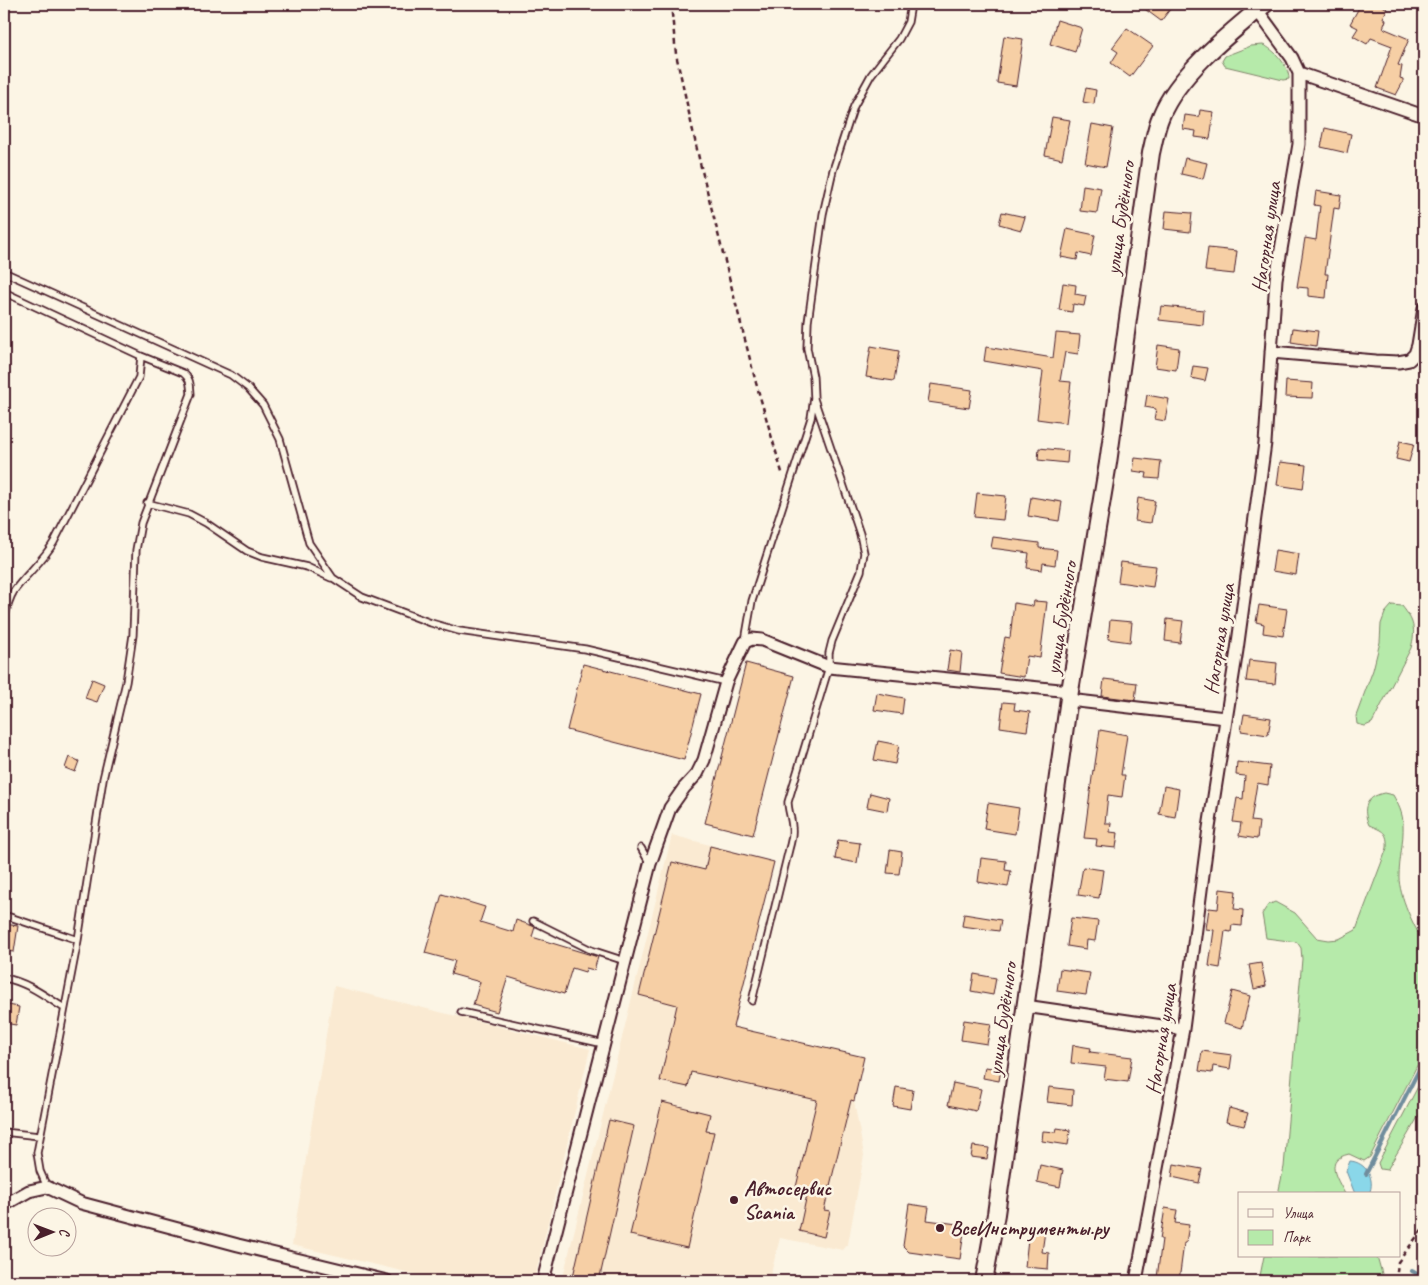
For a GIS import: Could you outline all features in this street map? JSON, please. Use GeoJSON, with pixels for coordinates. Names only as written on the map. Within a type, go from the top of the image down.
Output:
{"type":"FeatureCollection","features":[{"type":"Feature","properties":{"kind":"main road","name":"улица Будённого"},"geometry":{"type":"LineString","coordinates":[[984,1281],[1070,695],[1108,462],[1151,153],[1161,116],[1176,88],[1202,60],[1261,7]]}},
{"type":"Feature","properties":{"kind":"street","name":"Нагорная улица"},"geometry":{"type":"LineString","coordinates":[[1136,1281],[1183,1029],[1209,828],[1237,650],[1265,444],[1276,279],[1299,144],[1299,73],[1261,7]]}},
{"type":"Feature","properties":{"kind":"street"},"geometry":{"type":"LineString","coordinates":[[1299,73],[1424,116]]}},
{"type":"Feature","properties":{"kind":"street"},"geometry":{"type":"LineString","coordinates":[[1271,352],[1376,361],[1398,362],[1409,360],[1415,354],[1418,345],[1424,308]]}},
{"type":"Feature","properties":{"kind":"street"},"geometry":{"type":"LineString","coordinates":[[543,1281],[650,864],[670,808],[697,774],[704,760],[726,682],[745,642],[752,639],[762,640],[829,667],[1070,695],[1225,718]]}},
{"type":"Feature","properties":{"kind":"street"},"geometry":{"type":"LineString","coordinates":[[1025,1006],[1183,1029]]}},
{"type":"Feature","properties":{"kind":"street"},"geometry":{"type":"LineString","coordinates":[[4,1205],[29,1191],[47,1187],[81,1203],[238,1245],[387,1281]]}},
{"type":"Feature","properties":{"kind":"lane"},"geometry":{"type":"LineString","coordinates":[[745,642],[752,601],[811,418],[814,398],[814,377],[807,348],[808,322],[821,223],[833,170],[854,106],[871,75],[899,39],[908,22],[911,4]]}},
{"type":"Feature","properties":{"kind":"lane"},"geometry":{"type":"LineString","coordinates":[[4,272],[231,375],[248,388],[263,405],[280,439],[309,543],[333,578]]}},
{"type":"Feature","properties":{"kind":"lane"},"geometry":{"type":"LineString","coordinates":[[4,292],[141,356],[183,373],[188,376],[190,383],[190,394],[147,504],[136,550],[133,635],[126,682],[103,779],[78,940],[39,1136],[37,1153],[40,1171],[47,1187]]}},
{"type":"Feature","properties":{"kind":"lane"},"geometry":{"type":"LineString","coordinates":[[4,621],[14,591],[46,556],[54,542],[139,377],[141,356]]}},
{"type":"Feature","properties":{"kind":"lane"},"geometry":{"type":"LineString","coordinates":[[752,1001],[790,849],[792,829],[788,802],[829,667],[829,653],[832,641],[862,571],[864,553],[860,534],[814,398]]}},
{"type":"Feature","properties":{"kind":"lane"},"geometry":{"type":"LineString","coordinates":[[147,504],[189,514],[206,523],[247,551],[307,567],[333,578],[362,597],[431,624],[459,631],[584,649],[726,682]]}},
{"type":"Feature","properties":{"kind":"lane"},"geometry":{"type":"LineString","coordinates":[[641,848],[650,864]]}},
{"type":"Feature","properties":{"kind":"lane"},"geometry":{"type":"LineString","coordinates":[[4,915],[78,940]]}},
{"type":"Feature","properties":{"kind":"lane"},"geometry":{"type":"LineString","coordinates":[[533,921],[591,950],[625,961]]}},
{"type":"Feature","properties":{"kind":"lane"},"geometry":{"type":"LineString","coordinates":[[4,978],[34,989],[64,1008]]}},
{"type":"Feature","properties":{"kind":"lane"},"geometry":{"type":"LineString","coordinates":[[460,1012],[604,1044]]}},
{"type":"Feature","properties":{"kind":"lane"},"geometry":{"type":"LineString","coordinates":[[4,1132],[39,1136]]}},
{"type":"Feature","properties":{"kind":"path"},"geometry":{"type":"LineString","coordinates":[[671,4],[676,54],[700,163],[756,383],[787,490]]}},
{"type":"Feature","properties":{"kind":"path"},"geometry":{"type":"LineString","coordinates":[[1396,1281],[1398,1262],[1424,1228]]}},
{"type":"Feature","properties":{"kind":"shaded area"},"geometry":{"type":"Polygon","coordinates":[[[672,835],[774,862],[733,1027],[864,1057],[854,1101],[864,1155],[848,1244],[843,1250],[780,1238],[769,1281],[562,1281],[672,835]]]}},
{"type":"Feature","properties":{"kind":"shaded area"},"geometry":{"type":"Polygon","coordinates":[[[334,986],[590,1049],[534,1281],[444,1281],[292,1245],[334,986]]]}},
{"type":"Feature","properties":{"kind":"green space"},"geometry":{"type":"Polygon","coordinates":[[[1263,45],[1272,50],[1280,59],[1289,79],[1283,80],[1225,66],[1222,61],[1225,56],[1251,46],[1263,45]]]}},
{"type":"Feature","properties":{"kind":"green space"},"geometry":{"type":"Polygon","coordinates":[[[1392,605],[1402,606],[1409,616],[1414,630],[1411,648],[1372,723],[1365,726],[1357,724],[1356,716],[1373,670],[1380,642],[1381,624],[1385,613],[1392,605]]]}},
{"type":"Feature","properties":{"kind":"green space"},"geometry":{"type":"Polygon","coordinates":[[[1384,793],[1393,795],[1403,820],[1399,871],[1400,884],[1408,911],[1424,942],[1424,1052],[1370,1157],[1364,1161],[1349,1154],[1336,1161],[1334,1170],[1344,1192],[1278,1192],[1284,1167],[1302,959],[1301,948],[1297,942],[1266,938],[1262,914],[1268,905],[1275,902],[1295,913],[1317,938],[1339,939],[1356,930],[1387,848],[1387,838],[1384,833],[1369,825],[1366,814],[1367,804],[1373,797],[1384,793]]]}},
{"type":"Feature","properties":{"kind":"green space"},"geometry":{"type":"Polygon","coordinates":[[[1424,1075],[1424,1107],[1387,1170],[1380,1169],[1378,1163],[1424,1075]]]}},
{"type":"Feature","properties":{"kind":"green space"},"geometry":{"type":"Polygon","coordinates":[[[1264,1258],[1378,1258],[1384,1281],[1259,1281],[1264,1258]]]}},
{"type":"Feature","properties":{"kind":"water"},"geometry":{"type":"Polygon","coordinates":[[[1350,1161],[1361,1164],[1370,1177],[1370,1192],[1354,1192],[1346,1171],[1350,1161]]]}},
{"type":"Feature","properties":{"kind":"building"},"geometry":{"type":"Polygon","coordinates":[[[1138,4],[1166,4],[1171,8],[1161,21],[1138,4]]]}},
{"type":"Feature","properties":{"kind":"building"},"geometry":{"type":"Polygon","coordinates":[[[1361,4],[1380,4],[1387,9],[1383,18],[1386,20],[1383,28],[1409,39],[1398,65],[1402,66],[1400,78],[1403,79],[1403,82],[1396,95],[1377,88],[1392,46],[1371,38],[1367,44],[1353,36],[1358,28],[1350,24],[1361,4]]]}},
{"type":"Feature","properties":{"kind":"building"},"geometry":{"type":"Polygon","coordinates":[[[1057,20],[1082,28],[1075,52],[1050,44],[1057,20]]]}},
{"type":"Feature","properties":{"kind":"building"},"geometry":{"type":"Polygon","coordinates":[[[1127,28],[1153,46],[1130,77],[1111,63],[1118,52],[1112,48],[1127,28]]]}},
{"type":"Feature","properties":{"kind":"building"},"geometry":{"type":"Polygon","coordinates":[[[1004,36],[1023,39],[1016,86],[997,83],[1004,36]]]}},
{"type":"Feature","properties":{"kind":"building"},"geometry":{"type":"Polygon","coordinates":[[[1086,88],[1096,90],[1094,104],[1083,102],[1086,88]]]}},
{"type":"Feature","properties":{"kind":"building"},"geometry":{"type":"Polygon","coordinates":[[[1200,110],[1214,112],[1210,139],[1195,137],[1196,131],[1183,129],[1185,115],[1199,117],[1200,110]]]}},
{"type":"Feature","properties":{"kind":"building"},"geometry":{"type":"Polygon","coordinates":[[[1052,117],[1070,120],[1062,159],[1045,155],[1052,117]]]}},
{"type":"Feature","properties":{"kind":"building"},"geometry":{"type":"Polygon","coordinates":[[[1092,124],[1113,128],[1106,167],[1085,163],[1092,124]]]}},
{"type":"Feature","properties":{"kind":"building"},"geometry":{"type":"Polygon","coordinates":[[[1325,128],[1351,134],[1347,153],[1321,147],[1325,128]]]}},
{"type":"Feature","properties":{"kind":"building"},"geometry":{"type":"Polygon","coordinates":[[[1185,158],[1207,163],[1203,179],[1181,174],[1185,158]]]}},
{"type":"Feature","properties":{"kind":"building"},"geometry":{"type":"Polygon","coordinates":[[[1083,185],[1101,188],[1097,213],[1080,211],[1083,185]]]}},
{"type":"Feature","properties":{"kind":"building"},"geometry":{"type":"Polygon","coordinates":[[[1316,191],[1341,195],[1339,209],[1334,208],[1325,274],[1328,274],[1326,298],[1308,296],[1308,288],[1297,287],[1305,238],[1316,240],[1320,206],[1314,205],[1316,191]]]}},
{"type":"Feature","properties":{"kind":"building"},"geometry":{"type":"Polygon","coordinates":[[[1166,211],[1192,213],[1190,232],[1164,229],[1166,211]]]}},
{"type":"Feature","properties":{"kind":"building"},"geometry":{"type":"Polygon","coordinates":[[[1002,212],[1025,217],[1021,230],[999,224],[1002,212]]]}},
{"type":"Feature","properties":{"kind":"building"},"geometry":{"type":"Polygon","coordinates":[[[1067,229],[1095,235],[1091,256],[1078,253],[1077,260],[1061,257],[1067,229]]]}},
{"type":"Feature","properties":{"kind":"building"},"geometry":{"type":"Polygon","coordinates":[[[1208,248],[1237,251],[1234,274],[1205,271],[1208,248]]]}},
{"type":"Feature","properties":{"kind":"building"},"geometry":{"type":"Polygon","coordinates":[[[1063,283],[1076,285],[1075,294],[1086,296],[1084,306],[1073,304],[1072,312],[1059,310],[1063,283]]]}},
{"type":"Feature","properties":{"kind":"building"},"geometry":{"type":"Polygon","coordinates":[[[1161,306],[1204,310],[1203,325],[1159,320],[1161,306]]]}},
{"type":"Feature","properties":{"kind":"building"},"geometry":{"type":"Polygon","coordinates":[[[1293,328],[1318,331],[1316,346],[1291,342],[1293,328]]]}},
{"type":"Feature","properties":{"kind":"building"},"geometry":{"type":"Polygon","coordinates":[[[1056,333],[1080,335],[1078,354],[1065,352],[1060,381],[1071,382],[1066,423],[1037,419],[1043,371],[984,361],[986,347],[1053,358],[1056,333]]]}},
{"type":"Feature","properties":{"kind":"building"},"geometry":{"type":"Polygon","coordinates":[[[1158,345],[1179,348],[1176,370],[1155,367],[1158,345]]]}},
{"type":"Feature","properties":{"kind":"building"},"geometry":{"type":"Polygon","coordinates":[[[871,346],[899,351],[894,381],[866,377],[871,346]]]}},
{"type":"Feature","properties":{"kind":"building"},"geometry":{"type":"Polygon","coordinates":[[[1193,366],[1208,368],[1205,381],[1191,378],[1193,366]]]}},
{"type":"Feature","properties":{"kind":"building"},"geometry":{"type":"Polygon","coordinates":[[[1286,381],[1313,383],[1312,398],[1285,397],[1286,381]]]}},
{"type":"Feature","properties":{"kind":"building"},"geometry":{"type":"Polygon","coordinates":[[[931,384],[972,390],[969,408],[928,402],[931,384]]]}},
{"type":"Feature","properties":{"kind":"building"},"geometry":{"type":"Polygon","coordinates":[[[1147,395],[1169,399],[1165,421],[1154,419],[1156,409],[1145,407],[1147,395]]]}},
{"type":"Feature","properties":{"kind":"building"},"geometry":{"type":"Polygon","coordinates":[[[1400,441],[1414,444],[1409,462],[1396,459],[1400,441]]]}},
{"type":"Feature","properties":{"kind":"building"},"geometry":{"type":"Polygon","coordinates":[[[1039,448],[1068,451],[1067,463],[1038,460],[1039,448]]]}},
{"type":"Feature","properties":{"kind":"building"},"geometry":{"type":"Polygon","coordinates":[[[1135,458],[1161,461],[1159,479],[1146,478],[1147,473],[1133,471],[1135,458]]]}},
{"type":"Feature","properties":{"kind":"building"},"geometry":{"type":"Polygon","coordinates":[[[1280,462],[1306,465],[1303,489],[1277,485],[1280,462]]]}},
{"type":"Feature","properties":{"kind":"building"},"geometry":{"type":"Polygon","coordinates":[[[977,493],[1006,496],[1003,520],[974,517],[977,493]]]}},
{"type":"Feature","properties":{"kind":"building"},"geometry":{"type":"Polygon","coordinates":[[[1031,497],[1062,502],[1059,521],[1028,516],[1031,497]]]}},
{"type":"Feature","properties":{"kind":"building"},"geometry":{"type":"Polygon","coordinates":[[[1138,498],[1155,501],[1151,523],[1135,521],[1138,498]]]}},
{"type":"Feature","properties":{"kind":"building"},"geometry":{"type":"Polygon","coordinates":[[[993,537],[1039,543],[1039,548],[1057,550],[1055,565],[1043,563],[1042,570],[1027,568],[1029,553],[991,548],[993,537]]]}},
{"type":"Feature","properties":{"kind":"building"},"geometry":{"type":"Polygon","coordinates":[[[1275,550],[1299,554],[1296,575],[1272,571],[1275,550]]]}},
{"type":"Feature","properties":{"kind":"building"},"geometry":{"type":"Polygon","coordinates":[[[1121,562],[1156,566],[1153,587],[1118,582],[1121,562]]]}},
{"type":"Feature","properties":{"kind":"building"},"geometry":{"type":"Polygon","coordinates":[[[1034,601],[1047,602],[1040,658],[1027,656],[1024,677],[999,673],[1005,637],[1010,638],[1014,603],[1033,606],[1034,601]]]}},
{"type":"Feature","properties":{"kind":"building"},"geometry":{"type":"Polygon","coordinates":[[[1259,605],[1287,609],[1283,636],[1263,633],[1264,624],[1256,622],[1259,605]]]}},
{"type":"Feature","properties":{"kind":"building"},"geometry":{"type":"Polygon","coordinates":[[[1167,619],[1183,621],[1180,643],[1165,641],[1167,619]]]}},
{"type":"Feature","properties":{"kind":"building"},"geometry":{"type":"Polygon","coordinates":[[[1110,620],[1132,622],[1130,642],[1108,639],[1110,620]]]}},
{"type":"Feature","properties":{"kind":"building"},"geometry":{"type":"Polygon","coordinates":[[[950,650],[962,652],[960,672],[947,670],[950,650]]]}},
{"type":"Feature","properties":{"kind":"building"},"geometry":{"type":"Polygon","coordinates":[[[1249,660],[1277,663],[1275,684],[1246,681],[1249,660]]]}},
{"type":"Feature","properties":{"kind":"building"},"geometry":{"type":"Polygon","coordinates":[[[746,663],[794,676],[753,835],[705,823],[746,663]]]}},
{"type":"Feature","properties":{"kind":"building"},"geometry":{"type":"Polygon","coordinates":[[[583,664],[701,694],[684,760],[567,730],[583,664]]]}},
{"type":"Feature","properties":{"kind":"building"},"geometry":{"type":"Polygon","coordinates":[[[92,679],[104,684],[97,702],[85,698],[92,679]]]}},
{"type":"Feature","properties":{"kind":"building"},"geometry":{"type":"Polygon","coordinates":[[[1104,679],[1137,683],[1135,700],[1102,696],[1104,679]]]}},
{"type":"Feature","properties":{"kind":"building"},"geometry":{"type":"Polygon","coordinates":[[[877,693],[904,698],[902,714],[874,710],[877,693]]]}},
{"type":"Feature","properties":{"kind":"building"},"geometry":{"type":"Polygon","coordinates":[[[1003,702],[1015,703],[1014,710],[1030,712],[1027,731],[1000,727],[1003,702]]]}},
{"type":"Feature","properties":{"kind":"building"},"geometry":{"type":"Polygon","coordinates":[[[1244,714],[1271,718],[1268,735],[1241,731],[1244,714]]]}},
{"type":"Feature","properties":{"kind":"building"},"geometry":{"type":"Polygon","coordinates":[[[1100,730],[1127,735],[1121,775],[1125,775],[1122,797],[1108,795],[1105,823],[1111,823],[1110,832],[1118,833],[1116,848],[1096,846],[1097,839],[1084,838],[1100,730]]]}},
{"type":"Feature","properties":{"kind":"building"},"geometry":{"type":"Polygon","coordinates":[[[878,741],[899,745],[895,764],[874,760],[878,741]]]}},
{"type":"Feature","properties":{"kind":"building"},"geometry":{"type":"Polygon","coordinates":[[[69,757],[79,761],[75,772],[65,768],[69,757]]]}},
{"type":"Feature","properties":{"kind":"building"},"geometry":{"type":"Polygon","coordinates":[[[1237,762],[1270,766],[1268,785],[1257,783],[1251,821],[1259,822],[1257,839],[1239,836],[1241,823],[1233,822],[1237,798],[1243,799],[1245,776],[1236,775],[1237,762]]]}},
{"type":"Feature","properties":{"kind":"building"},"geometry":{"type":"Polygon","coordinates":[[[1164,786],[1179,789],[1175,817],[1159,814],[1164,786]]]}},
{"type":"Feature","properties":{"kind":"building"},"geometry":{"type":"Polygon","coordinates":[[[870,793],[889,798],[887,811],[867,807],[870,793]]]}},
{"type":"Feature","properties":{"kind":"building"},"geometry":{"type":"Polygon","coordinates":[[[988,803],[1019,808],[1015,834],[984,829],[988,803]]]}},
{"type":"Feature","properties":{"kind":"building"},"geometry":{"type":"Polygon","coordinates":[[[838,840],[860,843],[857,863],[835,859],[838,840]]]}},
{"type":"Feature","properties":{"kind":"building"},"geometry":{"type":"Polygon","coordinates":[[[710,846],[774,862],[733,1027],[864,1057],[854,1101],[851,1100],[824,1210],[830,1211],[824,1237],[799,1231],[808,1190],[796,1187],[817,1100],[691,1072],[688,1087],[660,1081],[677,1005],[639,995],[672,862],[705,870],[710,846]]]}},
{"type":"Feature","properties":{"kind":"building"},"geometry":{"type":"Polygon","coordinates":[[[890,850],[902,852],[899,874],[887,873],[890,850]]]}},
{"type":"Feature","properties":{"kind":"building"},"geometry":{"type":"Polygon","coordinates":[[[981,858],[1006,861],[1005,870],[1011,871],[1008,887],[978,882],[981,858]]]}},
{"type":"Feature","properties":{"kind":"building"},"geometry":{"type":"Polygon","coordinates":[[[1083,867],[1103,870],[1099,898],[1078,895],[1083,867]]]}},
{"type":"Feature","properties":{"kind":"building"},"geometry":{"type":"Polygon","coordinates":[[[1220,889],[1236,891],[1234,909],[1243,910],[1242,926],[1232,925],[1231,932],[1225,931],[1220,968],[1209,966],[1214,930],[1206,929],[1209,908],[1218,909],[1220,889]]]}},
{"type":"Feature","properties":{"kind":"building"},"geometry":{"type":"Polygon","coordinates":[[[442,894],[485,907],[480,922],[513,932],[516,920],[535,927],[532,937],[598,957],[594,970],[586,968],[585,972],[572,968],[564,994],[508,977],[497,1012],[473,1005],[480,982],[451,974],[455,961],[425,953],[442,894]]]}},
{"type":"Feature","properties":{"kind":"building"},"geometry":{"type":"Polygon","coordinates":[[[964,914],[1001,920],[999,931],[962,926],[964,914]]]}},
{"type":"Feature","properties":{"kind":"building"},"geometry":{"type":"Polygon","coordinates":[[[1071,918],[1098,921],[1095,941],[1087,940],[1086,949],[1067,946],[1071,918]]]}},
{"type":"Feature","properties":{"kind":"building"},"geometry":{"type":"Polygon","coordinates":[[[4,924],[18,926],[14,952],[4,951],[4,924]]]}},
{"type":"Feature","properties":{"kind":"building"},"geometry":{"type":"Polygon","coordinates":[[[1261,963],[1266,986],[1254,989],[1249,965],[1261,963]]]}},
{"type":"Feature","properties":{"kind":"building"},"geometry":{"type":"Polygon","coordinates":[[[1060,969],[1090,973],[1086,995],[1057,991],[1060,969]]]}},
{"type":"Feature","properties":{"kind":"building"},"geometry":{"type":"Polygon","coordinates":[[[974,974],[996,978],[993,995],[971,991],[974,974]]]}},
{"type":"Feature","properties":{"kind":"building"},"geometry":{"type":"Polygon","coordinates":[[[1232,991],[1250,996],[1242,1028],[1224,1023],[1232,991]]]}},
{"type":"Feature","properties":{"kind":"building"},"geometry":{"type":"Polygon","coordinates":[[[8,1005],[19,1007],[16,1025],[4,1023],[8,1005]]]}},
{"type":"Feature","properties":{"kind":"building"},"geometry":{"type":"Polygon","coordinates":[[[964,1020],[991,1024],[987,1044],[961,1040],[964,1020]]]}},
{"type":"Feature","properties":{"kind":"building"},"geometry":{"type":"Polygon","coordinates":[[[1073,1045],[1091,1048],[1090,1052],[1132,1057],[1128,1082],[1104,1079],[1106,1067],[1071,1063],[1073,1045]]]}},
{"type":"Feature","properties":{"kind":"building"},"geometry":{"type":"Polygon","coordinates":[[[1202,1051],[1232,1055],[1230,1069],[1213,1066],[1212,1073],[1199,1071],[1202,1051]]]}},
{"type":"Feature","properties":{"kind":"building"},"geometry":{"type":"Polygon","coordinates":[[[985,1067],[1001,1069],[999,1081],[983,1078],[985,1067]]]}},
{"type":"Feature","properties":{"kind":"building"},"geometry":{"type":"Polygon","coordinates":[[[953,1083],[981,1089],[976,1111],[948,1105],[953,1083]]]}},
{"type":"Feature","properties":{"kind":"building"},"geometry":{"type":"Polygon","coordinates":[[[896,1087],[913,1090],[910,1109],[893,1106],[896,1087]]]}},
{"type":"Feature","properties":{"kind":"building"},"geometry":{"type":"Polygon","coordinates":[[[1049,1087],[1073,1090],[1072,1105],[1047,1102],[1049,1087]]]}},
{"type":"Feature","properties":{"kind":"building"},"geometry":{"type":"Polygon","coordinates":[[[662,1102],[710,1114],[706,1131],[714,1132],[687,1248],[630,1235],[662,1102]]]}},
{"type":"Feature","properties":{"kind":"building"},"geometry":{"type":"Polygon","coordinates":[[[1229,1108],[1248,1113],[1244,1126],[1226,1122],[1229,1108]]]}},
{"type":"Feature","properties":{"kind":"building"},"geometry":{"type":"Polygon","coordinates":[[[609,1120],[634,1126],[599,1281],[572,1281],[609,1120]]]}},
{"type":"Feature","properties":{"kind":"building"},"geometry":{"type":"Polygon","coordinates":[[[1057,1128],[1070,1130],[1068,1145],[1042,1141],[1043,1131],[1056,1132],[1057,1128]]]}},
{"type":"Feature","properties":{"kind":"building"},"geometry":{"type":"Polygon","coordinates":[[[973,1146],[989,1148],[987,1159],[971,1157],[973,1146]]]}},
{"type":"Feature","properties":{"kind":"building"},"geometry":{"type":"Polygon","coordinates":[[[1174,1164],[1202,1169],[1199,1183],[1172,1177],[1174,1164]]]}},
{"type":"Feature","properties":{"kind":"building"},"geometry":{"type":"Polygon","coordinates":[[[1040,1165],[1063,1170],[1060,1187],[1037,1182],[1040,1165]]]}},
{"type":"Feature","properties":{"kind":"building"},"geometry":{"type":"Polygon","coordinates":[[[909,1204],[929,1207],[927,1220],[965,1225],[960,1259],[909,1252],[903,1246],[909,1204]]]}},
{"type":"Feature","properties":{"kind":"building"},"geometry":{"type":"Polygon","coordinates":[[[1165,1208],[1177,1210],[1175,1223],[1189,1225],[1186,1243],[1184,1243],[1179,1281],[1157,1278],[1165,1208]]]}},
{"type":"Feature","properties":{"kind":"building"},"geometry":{"type":"Polygon","coordinates":[[[1029,1229],[1045,1231],[1042,1252],[1049,1253],[1048,1269],[1025,1267],[1029,1229]]]}},
{"type":"Feature","properties":{"kind":"waterway"},"geometry":{"type":"LineString","coordinates":[[1366,1174],[1424,1060]]}},
{"type":"Feature","properties":{"kind":"waterway"},"geometry":{"type":"LineString","coordinates":[[1412,1271],[1424,1278]]}},
{"type":"Feature","properties":{"kind":"place","name":"Автосервис Scania"},"geometry":{"type":"Point","coordinates":[734,1200]}},
{"type":"Feature","properties":{"kind":"place","name":"ВсеИнструменты.ру"},"geometry":{"type":"Point","coordinates":[940,1228]}}]}
